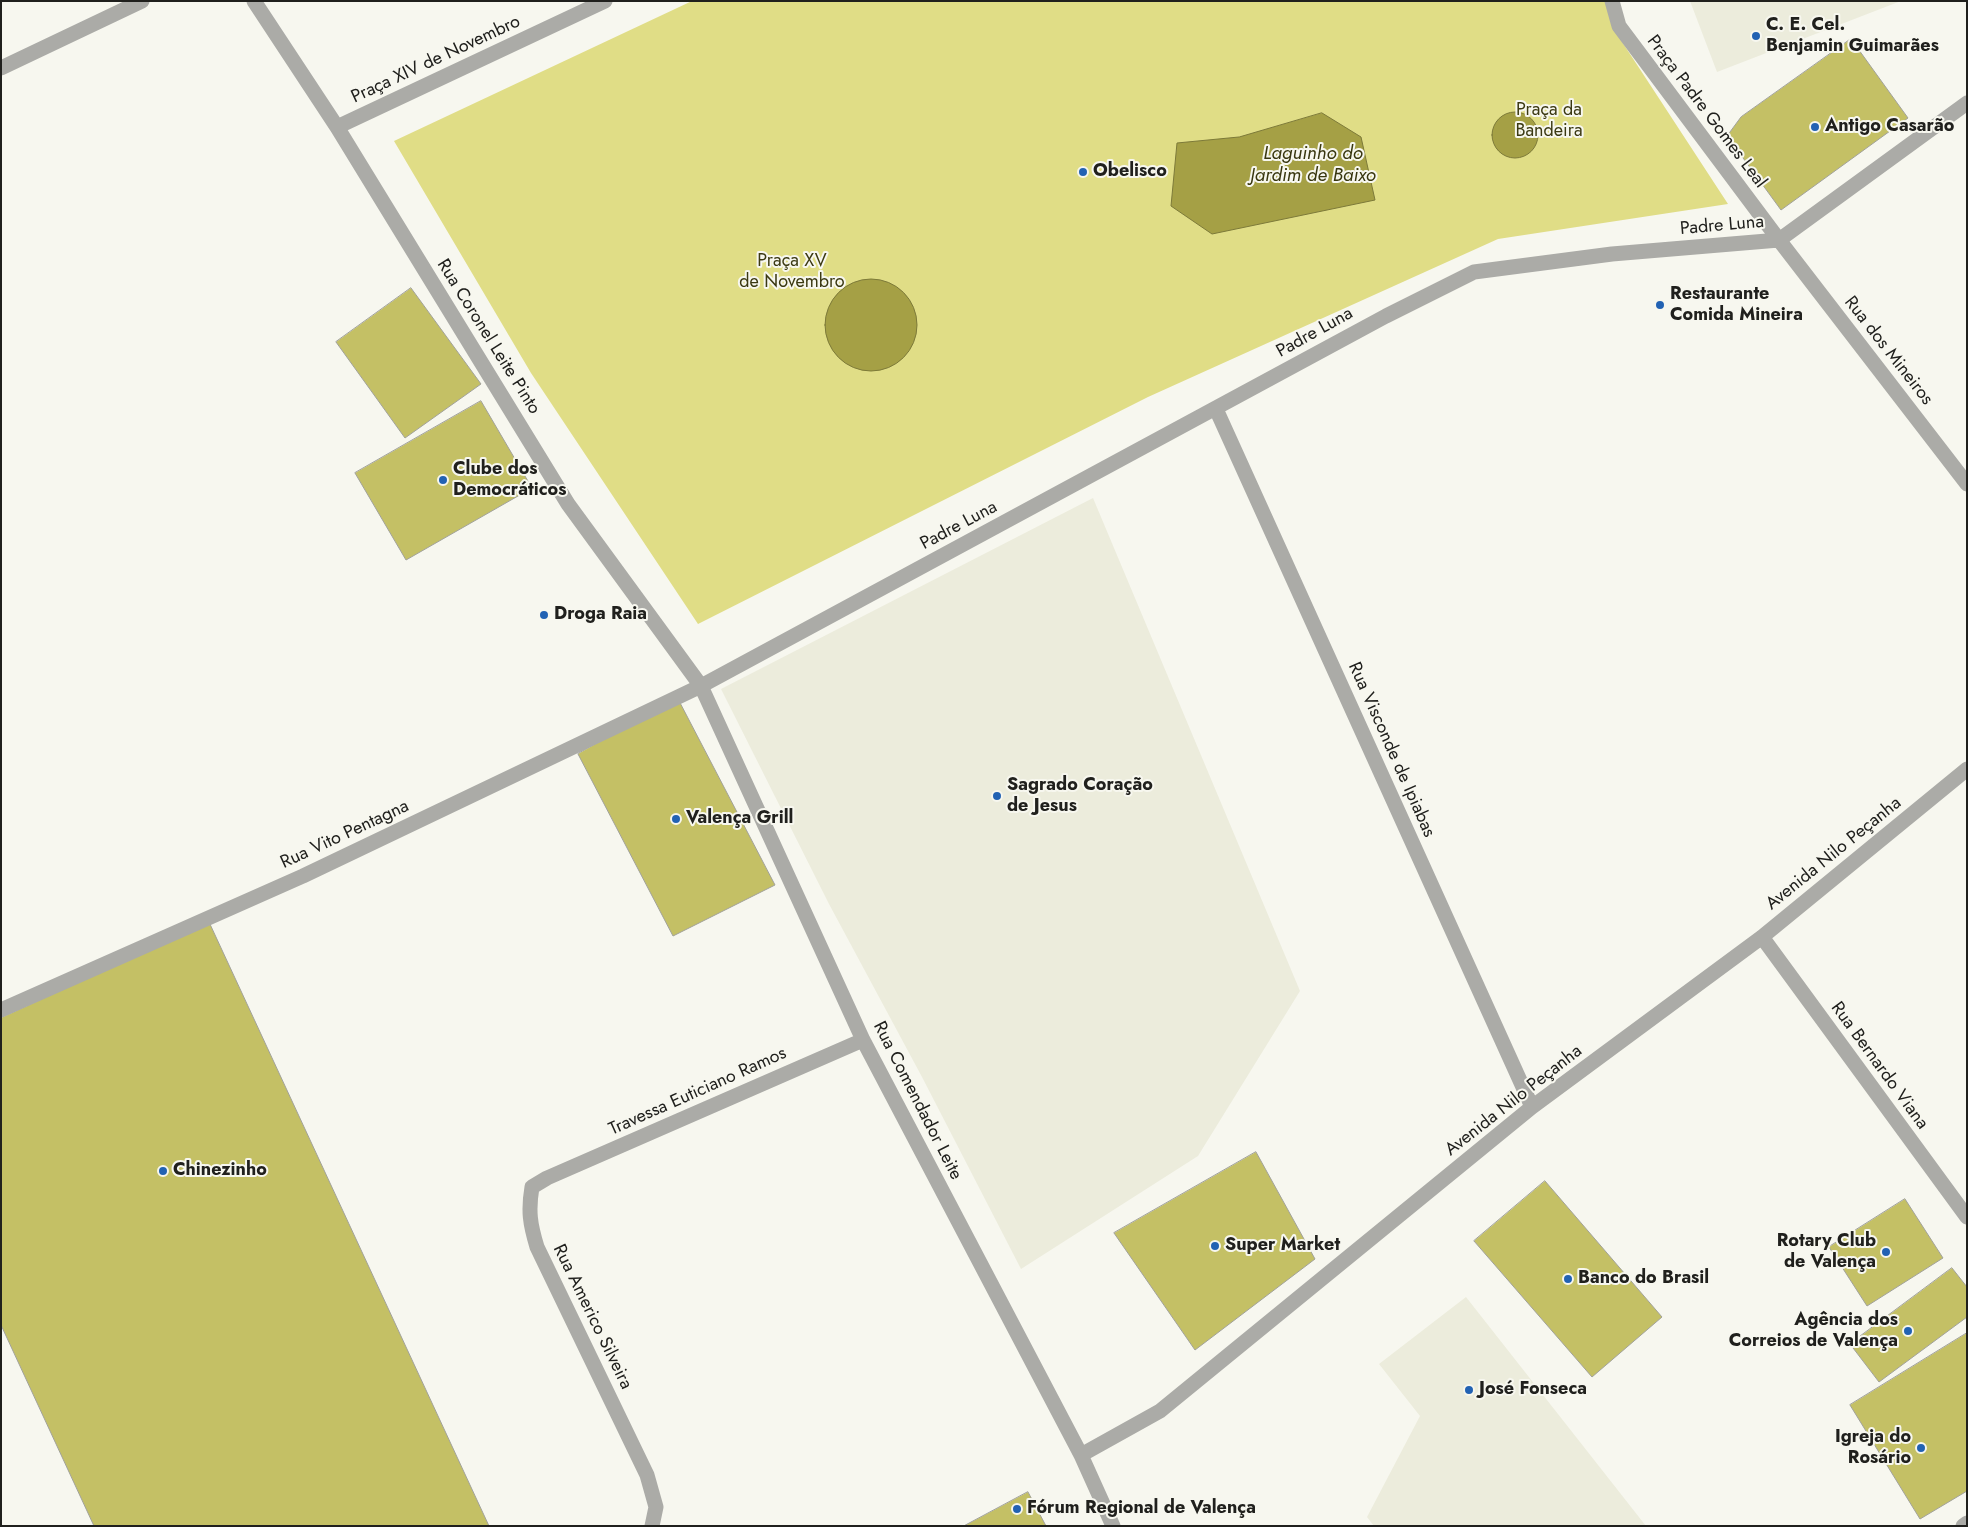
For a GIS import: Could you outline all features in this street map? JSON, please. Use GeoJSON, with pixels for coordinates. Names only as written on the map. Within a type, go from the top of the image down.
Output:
{"type":"FeatureCollection","features":[{"type":"Feature","properties":{"kind":"street"},"geometry":{"type":"LineString","coordinates":[[1,68],[142,1]]}},
{"type":"Feature","properties":{"kind":"street","name":"Rua Coronel Leite Pinto"},"geometry":{"type":"LineString","coordinates":[[254,1],[337,127],[568,504],[701,686]]}},
{"type":"Feature","properties":{"kind":"street","name":"Praça XIV de Novembro"},"geometry":{"type":"LineString","coordinates":[[337,127],[605,1]]}},
{"type":"Feature","properties":{"kind":"street","name":"Praça Padre Gomes Leal"},"geometry":{"type":"LineString","coordinates":[[1612,1],[1619,26],[1779,240]]}},
{"type":"Feature","properties":{"kind":"street","name":"Padre Luna"},"geometry":{"type":"LineString","coordinates":[[701,686],[1386,316],[1474,272],[1612,254],[1779,240],[1967,104]]}},
{"type":"Feature","properties":{"kind":"street","name":"Rua dos Mineiros"},"geometry":{"type":"LineString","coordinates":[[1779,240],[1967,484]]}},
{"type":"Feature","properties":{"kind":"street","name":"Rua Visconde de Ipiabas"},"geometry":{"type":"LineString","coordinates":[[1216,409],[1532,1107]]}},
{"type":"Feature","properties":{"kind":"street","name":"Rua Vito Pentagna"},"geometry":{"type":"LineString","coordinates":[[1,1010],[303,876],[701,686]]}},
{"type":"Feature","properties":{"kind":"street","name":"Rua Comendador Leite"},"geometry":{"type":"LineString","coordinates":[[701,686],[863,1040],[1081,1455],[1113,1526]]}},
{"type":"Feature","properties":{"kind":"street","name":"Avenida Nilo Peçanha"},"geometry":{"type":"LineString","coordinates":[[1081,1455],[1160,1411],[1532,1107],[1762,937],[1967,769]]}},
{"type":"Feature","properties":{"kind":"street","name":"Rua Bernardo Viana"},"geometry":{"type":"LineString","coordinates":[[1762,937],[1967,1217]]}},
{"type":"Feature","properties":{"kind":"street","name":"Travessa Euticiano Ramos"},"geometry":{"type":"LineString","coordinates":[[547,1178],[863,1040]]}},
{"type":"Feature","properties":{"kind":"street","name":"Rua Americo Silveira"},"geometry":{"type":"LineString","coordinates":[[547,1178],[532,1187],[528,1207],[537,1247],[647,1475],[656,1507],[652,1526]]}},
{"type":"Feature","properties":{"kind":"street"},"geometry":{"type":"LineString","coordinates":[[1963,1526],[1967,1523]]}},
{"type":"Feature","properties":{"kind":"shaded area","name":"C. E. Cel. Benjamin Guimarães"},"geometry":{"type":"Polygon","coordinates":[[[1690,1],[1901,1],[1717,72],[1690,1]]]}},
{"type":"Feature","properties":{"kind":"shaded area","name":"Sagrado Coração de Jesus"},"geometry":{"type":"Polygon","coordinates":[[[1093,498],[1300,991],[1198,1156],[1021,1269],[922,1077],[829,904],[721,689],[1093,498]]]}},
{"type":"Feature","properties":{"kind":"shaded area","name":"José Fonseca"},"geometry":{"type":"Polygon","coordinates":[[[1466,1297],[1646,1526],[1374,1526],[1367,1517],[1420,1416],[1379,1364],[1466,1297]]]}},
{"type":"Feature","properties":{"kind":"green space","name":"Praça XV de Novembro"},"geometry":{"type":"Polygon","coordinates":[[[692,1],[1607,1],[1613,28],[1728,204],[1498,239],[1148,397],[698,624],[531,373],[394,141],[692,1]]]}},
{"type":"Feature","properties":{"kind":"water"},"geometry":{"type":"Polygon","coordinates":[[[1515,112],[1528,116],[1534,122],[1538,135],[1534,148],[1528,154],[1515,158],[1502,154],[1496,148],[1492,135],[1496,122],[1502,116],[1515,112]]]}},
{"type":"Feature","properties":{"kind":"water","name":"Laguinho do Jardim de Baixo"},"geometry":{"type":"Polygon","coordinates":[[[1322,113],[1361,137],[1375,200],[1212,234],[1171,206],[1177,143],[1239,137],[1322,113]]]}},
{"type":"Feature","properties":{"kind":"water"},"geometry":{"type":"Polygon","coordinates":[[[871,279],[889,282],[904,292],[914,307],[917,325],[914,343],[904,358],[889,368],[871,371],[853,368],[838,358],[828,343],[825,325],[828,307],[838,292],[853,282],[871,279]]]}},
{"type":"Feature","properties":{"kind":"building","name":"Antigo Casarão"},"geometry":{"type":"Polygon","coordinates":[[[1851,39],[1908,118],[1781,210],[1727,136],[1741,117],[1851,39]]]}},
{"type":"Feature","properties":{"kind":"building"},"geometry":{"type":"Polygon","coordinates":[[[411,288],[481,384],[405,438],[336,342],[411,288]]]}},
{"type":"Feature","properties":{"kind":"building","name":"Clube dos Democráticos"},"geometry":{"type":"Polygon","coordinates":[[[481,401],[532,488],[406,560],[355,473],[481,401]]]}},
{"type":"Feature","properties":{"kind":"building","name":"Valença Grill"},"geometry":{"type":"Polygon","coordinates":[[[677,697],[775,885],[673,936],[578,754],[677,697]]]}},
{"type":"Feature","properties":{"kind":"building","name":"Chinezinho"},"geometry":{"type":"Polygon","coordinates":[[[209,922],[489,1526],[94,1526],[1,1325],[1,1018],[209,922]]]}},
{"type":"Feature","properties":{"kind":"building","name":"Super Market"},"geometry":{"type":"Polygon","coordinates":[[[1256,1152],[1315,1259],[1195,1350],[1114,1233],[1256,1152]]]}},
{"type":"Feature","properties":{"kind":"building","name":"Banco do Brasil"},"geometry":{"type":"Polygon","coordinates":[[[1545,1181],[1662,1317],[1592,1377],[1474,1241],[1545,1181]]]}},
{"type":"Feature","properties":{"kind":"building","name":"Rotary Club de Valença"},"geometry":{"type":"Polygon","coordinates":[[[1905,1199],[1943,1258],[1867,1306],[1829,1247],[1905,1199]]]}},
{"type":"Feature","properties":{"kind":"building","name":"Agência dos Correios de Valença"},"geometry":{"type":"Polygon","coordinates":[[[1952,1268],[1967,1287],[1967,1317],[1879,1382],[1850,1344],[1952,1268]]]}},
{"type":"Feature","properties":{"kind":"building","name":"Igreja do Rosário"},"geometry":{"type":"Polygon","coordinates":[[[1967,1333],[1967,1491],[1920,1519],[1850,1405],[1967,1333]]]}},
{"type":"Feature","properties":{"kind":"building","name":"Fórum Regional de Valença"},"geometry":{"type":"Polygon","coordinates":[[[1028,1492],[1046,1526],[964,1526],[1028,1492]]]}},
{"type":"Feature","properties":{"kind":"place","name":"C. E. Cel. Benjamin Guimarães"},"geometry":{"type":"Point","coordinates":[1756,36]}},
{"type":"Feature","properties":{"kind":"place","name":"Antigo Casarão"},"geometry":{"type":"Point","coordinates":[1815,127]}},
{"type":"Feature","properties":{"kind":"place","name":"Obelisco"},"geometry":{"type":"Point","coordinates":[1083,172]}},
{"type":"Feature","properties":{"kind":"place","name":"Restaurante Comida Mineira"},"geometry":{"type":"Point","coordinates":[1660,305]}},
{"type":"Feature","properties":{"kind":"place","name":"Clube dos Democráticos"},"geometry":{"type":"Point","coordinates":[443,480]}},
{"type":"Feature","properties":{"kind":"place","name":"Droga Raia"},"geometry":{"type":"Point","coordinates":[544,615]}},
{"type":"Feature","properties":{"kind":"place","name":"Sagrado Coração de Jesus"},"geometry":{"type":"Point","coordinates":[997,796]}},
{"type":"Feature","properties":{"kind":"place","name":"Valença Grill"},"geometry":{"type":"Point","coordinates":[676,819]}},
{"type":"Feature","properties":{"kind":"place","name":"Chinezinho"},"geometry":{"type":"Point","coordinates":[163,1171]}},
{"type":"Feature","properties":{"kind":"place","name":"Super Market"},"geometry":{"type":"Point","coordinates":[1215,1246]}},
{"type":"Feature","properties":{"kind":"place","name":"Rotary Club de Valença"},"geometry":{"type":"Point","coordinates":[1886,1252]}},
{"type":"Feature","properties":{"kind":"place","name":"Banco do Brasil"},"geometry":{"type":"Point","coordinates":[1568,1279]}},
{"type":"Feature","properties":{"kind":"place","name":"Agência dos Correios de Valença"},"geometry":{"type":"Point","coordinates":[1908,1331]}},
{"type":"Feature","properties":{"kind":"place","name":"José Fonseca"},"geometry":{"type":"Point","coordinates":[1469,1390]}},
{"type":"Feature","properties":{"kind":"place","name":"Igreja do Rosário"},"geometry":{"type":"Point","coordinates":[1921,1448]}},
{"type":"Feature","properties":{"kind":"place","name":"Fórum Regional de Valença"},"geometry":{"type":"Point","coordinates":[1017,1509]}},
{"type":"Feature","properties":{"kind":"park label","name":"Praça da Bandeira"},"geometry":{"type":"Point","coordinates":[1549,121]}}]}
